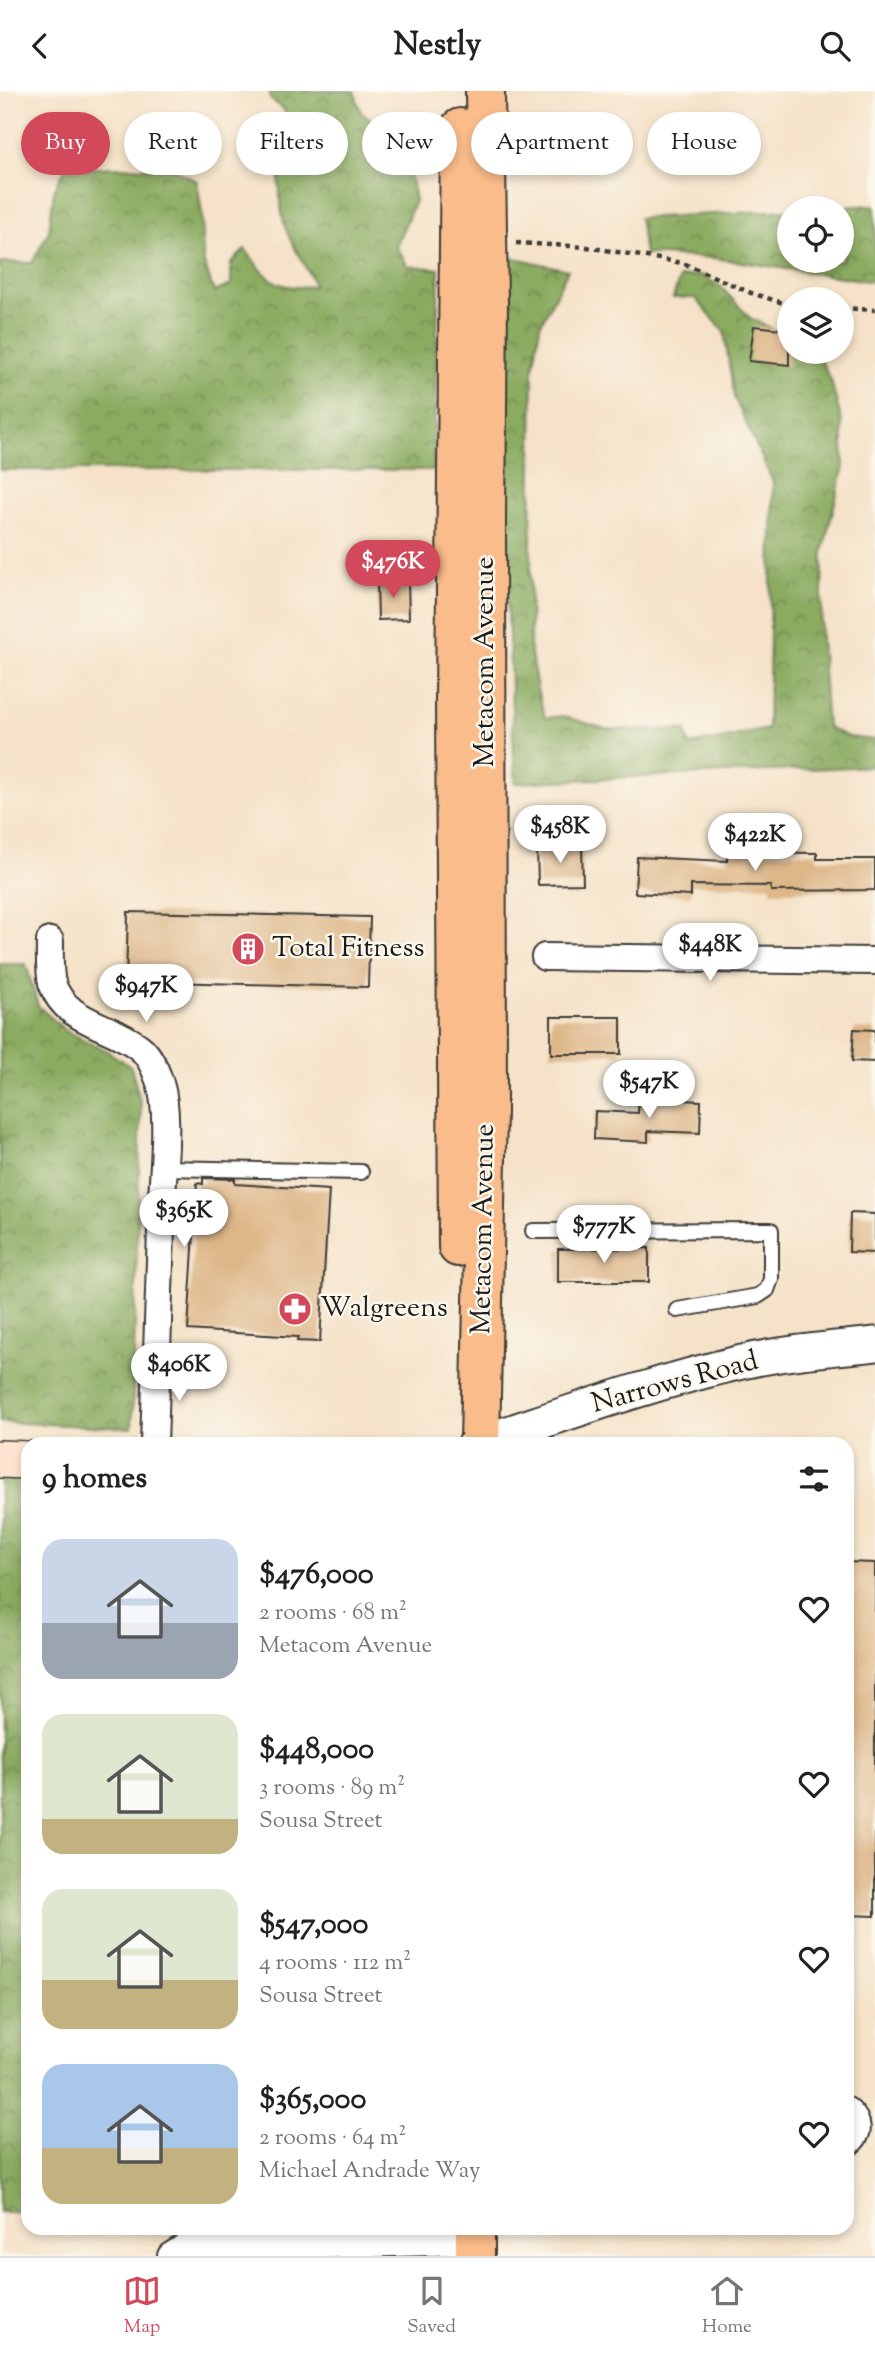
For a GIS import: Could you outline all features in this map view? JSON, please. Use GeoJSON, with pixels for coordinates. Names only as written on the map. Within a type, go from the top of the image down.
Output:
{"type":"FeatureCollection","features":[{"type":"Feature","properties":{"kind":"main road","name":"Metacom Avenue"},"geometry":{"type":"LineString","coordinates":[[461,91],[487,1111],[473,1437]]}},
{"type":"Feature","properties":{"kind":"main road","name":"Metacom Avenue"},"geometry":{"type":"LineString","coordinates":[[471,482],[487,241],[485,91]]}},
{"type":"Feature","properties":{"kind":"main road"},"geometry":{"type":"LineString","coordinates":[[0,1459],[21,1460]]}},
{"type":"Feature","properties":{"kind":"street"},"geometry":{"type":"LineString","coordinates":[[50,941],[52,982],[60,999],[72,1012],[140,1048],[149,1058],[160,1084],[163,1168],[154,1437]]}},
{"type":"Feature","properties":{"kind":"street"},"geometry":{"type":"LineString","coordinates":[[545,957],[875,961]]}},
{"type":"Feature","properties":{"kind":"street","name":"Narrows Road"},"geometry":{"type":"LineString","coordinates":[[491,1437],[613,1397],[744,1361],[875,1344]]}},
{"type":"Feature","properties":{"kind":"street"},"geometry":{"type":"LineString","coordinates":[[854,2118],[857,2130],[854,2138]]}},
{"type":"Feature","properties":{"kind":"street"},"geometry":{"type":"LineString","coordinates":[[171,2256],[187,2246],[212,2248],[475,2242]]}},
{"type":"Feature","properties":{"kind":"lane"},"geometry":{"type":"LineString","coordinates":[[163,1168],[361,1172]]}},
{"type":"Feature","properties":{"kind":"lane"},"geometry":{"type":"LineString","coordinates":[[533,1231],[771,1230],[771,1279],[767,1290],[758,1296],[677,1310]]}},
{"type":"Feature","properties":{"kind":"path"},"geometry":{"type":"LineString","coordinates":[[487,241],[587,247],[683,263],[751,293],[777,301]]}},
{"type":"Feature","properties":{"kind":"path"},"geometry":{"type":"LineString","coordinates":[[854,309],[875,310]]}},
{"type":"Feature","properties":{"kind":"green space"},"geometry":{"type":"Polygon","coordinates":[[[270,91],[354,91],[362,114],[362,175],[410,175],[415,201],[396,246],[408,266],[439,269],[433,470],[0,470],[0,262],[32,263],[49,231],[54,190],[62,175],[110,175],[110,167],[122,167],[124,175],[186,175],[197,181],[202,213],[203,260],[214,292],[231,285],[231,264],[245,249],[273,281],[290,287],[314,286],[284,223],[280,175],[348,175],[348,112],[285,112],[270,99],[270,91]]]}},
{"type":"Feature","properties":{"kind":"green space"},"geometry":{"type":"Polygon","coordinates":[[[875,205],[875,282],[815,273],[854,273],[854,206],[875,205]]]}},
{"type":"Feature","properties":{"kind":"green space"},"geometry":{"type":"Polygon","coordinates":[[[777,211],[777,267],[714,258],[645,254],[639,218],[777,211]]]}},
{"type":"Feature","properties":{"kind":"green space"},"geometry":{"type":"Polygon","coordinates":[[[493,253],[568,270],[540,326],[533,371],[530,648],[545,718],[562,716],[606,729],[685,730],[690,745],[768,729],[773,482],[734,397],[724,331],[695,298],[673,298],[680,277],[701,275],[720,286],[750,318],[777,331],[777,364],[822,364],[831,380],[842,423],[844,466],[823,551],[821,639],[827,727],[848,737],[875,740],[875,766],[515,783],[493,253]]]}},
{"type":"Feature","properties":{"kind":"green space"},"geometry":{"type":"Polygon","coordinates":[[[0,964],[26,964],[38,1006],[66,1031],[106,1050],[131,1067],[141,1104],[132,1428],[0,1422],[0,964]]]}},
{"type":"Feature","properties":{"kind":"green space"},"geometry":{"type":"Polygon","coordinates":[[[0,1477],[21,1478],[21,2212],[0,2212],[0,1477]]]}},
{"type":"Feature","properties":{"kind":"building"},"geometry":{"type":"Polygon","coordinates":[[[754,326],[777,329],[777,364],[749,361],[754,326]]]}},
{"type":"Feature","properties":{"kind":"building"},"geometry":{"type":"Polygon","coordinates":[[[408,580],[409,619],[378,620],[377,581],[408,580]]]}},
{"type":"Feature","properties":{"kind":"building"},"geometry":{"type":"Polygon","coordinates":[[[582,846],[583,884],[538,885],[537,847],[582,846]]]}},
{"type":"Feature","properties":{"kind":"building"},"geometry":{"type":"Polygon","coordinates":[[[727,852],[817,853],[817,859],[875,859],[875,890],[771,891],[771,886],[691,885],[691,896],[635,893],[637,857],[727,861],[727,852]]]}},
{"type":"Feature","properties":{"kind":"building","name":"Total Fitness"},"geometry":{"type":"Polygon","coordinates":[[[128,912],[370,917],[368,987],[126,981],[128,912]]]}},
{"type":"Feature","properties":{"kind":"building"},"geometry":{"type":"Polygon","coordinates":[[[551,1017],[621,1017],[621,1054],[551,1054],[551,1017]]]}},
{"type":"Feature","properties":{"kind":"building"},"geometry":{"type":"Polygon","coordinates":[[[854,1029],[875,1030],[875,1062],[852,1061],[854,1029]]]}},
{"type":"Feature","properties":{"kind":"building"},"geometry":{"type":"Polygon","coordinates":[[[639,1098],[701,1101],[700,1133],[648,1131],[648,1142],[594,1139],[595,1111],[638,1113],[639,1098]]]}},
{"type":"Feature","properties":{"kind":"building"},"geometry":{"type":"Polygon","coordinates":[[[203,1178],[235,1179],[235,1184],[329,1190],[320,1342],[297,1341],[298,1337],[188,1330],[197,1183],[203,1184],[203,1178]]]}},
{"type":"Feature","properties":{"kind":"building"},"geometry":{"type":"Polygon","coordinates":[[[850,1213],[875,1214],[875,1253],[849,1252],[850,1213]]]}},
{"type":"Feature","properties":{"kind":"building"},"geometry":{"type":"Polygon","coordinates":[[[649,1248],[649,1282],[558,1282],[558,1249],[649,1248]]]}},
{"type":"Feature","properties":{"kind":"building"},"geometry":{"type":"Polygon","coordinates":[[[854,1562],[875,1563],[875,1916],[854,1915],[854,1562]]]}},
{"type":"Feature","properties":{"kind":"place","name":"Total Fitness"},"geometry":{"type":"Point","coordinates":[248,949]}},
{"type":"Feature","properties":{"kind":"place","name":"Walgreens"},"geometry":{"type":"Point","coordinates":[295,1309]}}]}
